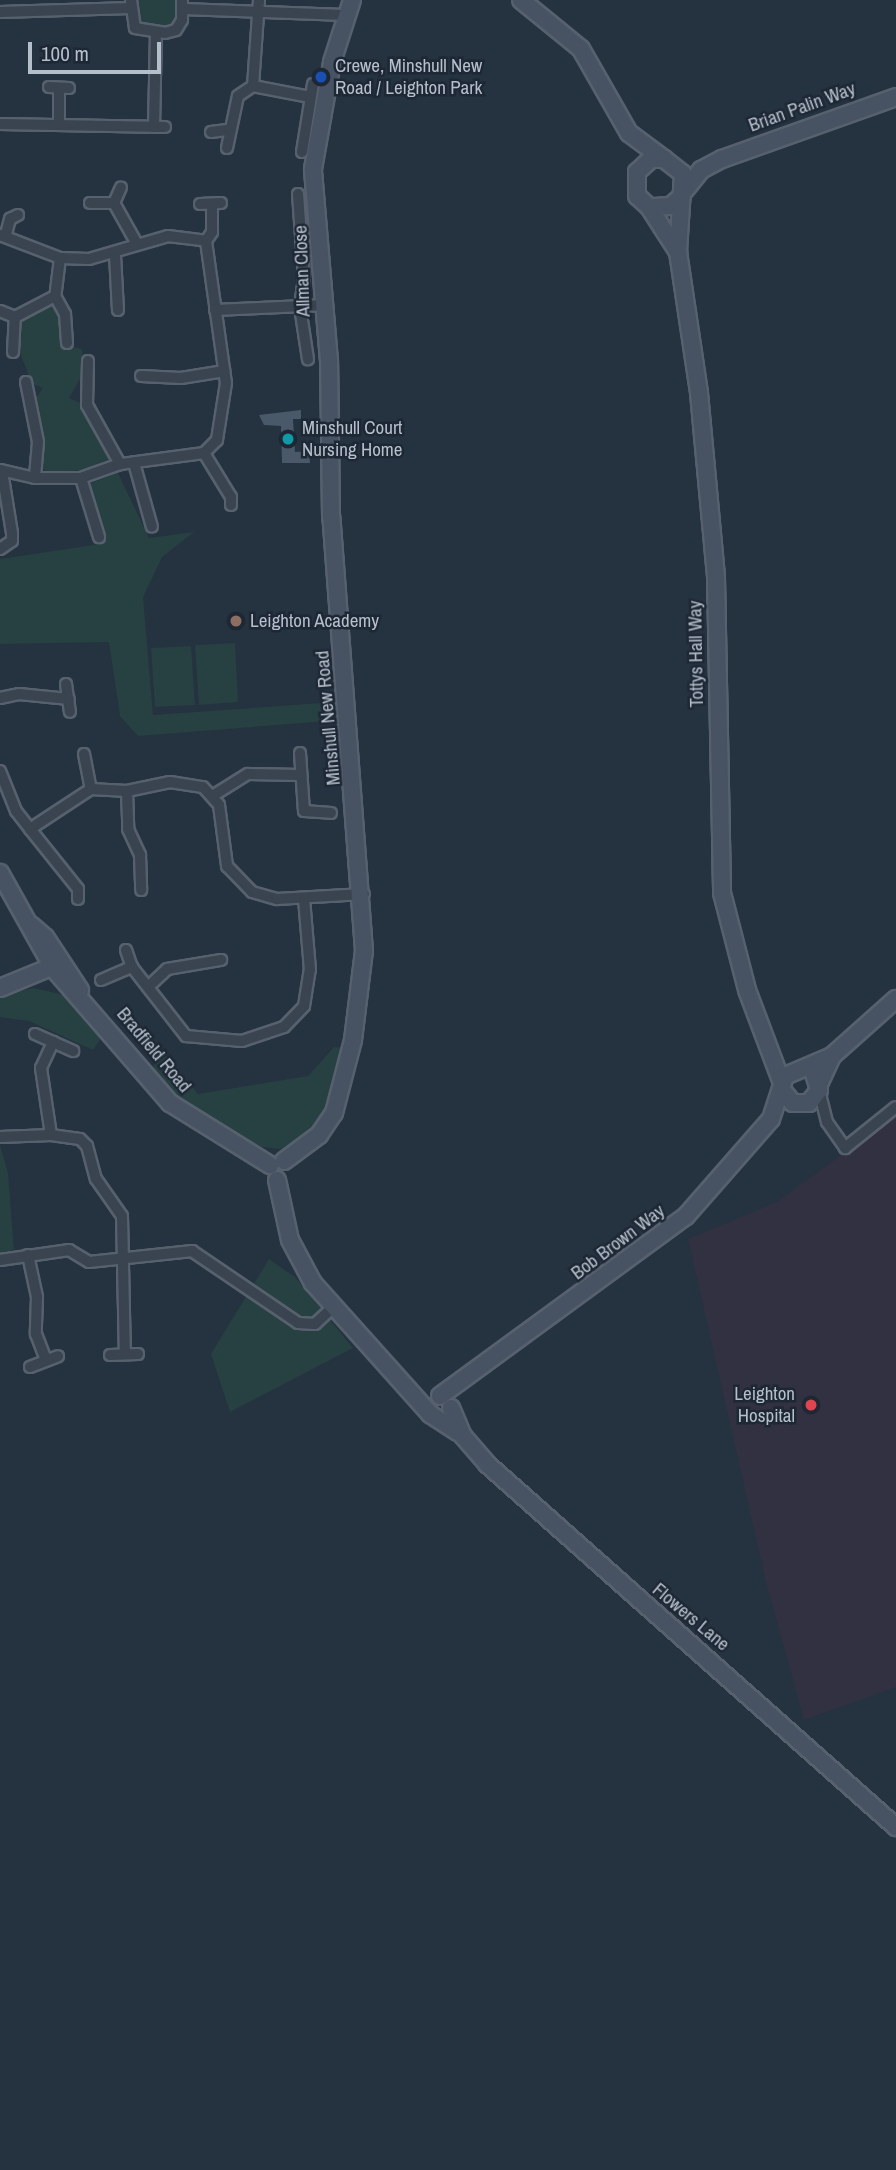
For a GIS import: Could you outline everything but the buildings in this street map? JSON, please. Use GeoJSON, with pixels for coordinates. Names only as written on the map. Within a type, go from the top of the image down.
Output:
{"type":"FeatureCollection","features":[{"type":"Feature","properties":{"kind":"street"},"geometry":{"type":"LineString","coordinates":[[52,0],[52,12]]}},
{"type":"Feature","properties":{"kind":"street"},"geometry":{"type":"LineString","coordinates":[[521,0],[581,49],[629,133],[637,196],[649,207],[671,206],[683,193],[683,174],[629,133]]}},
{"type":"Feature","properties":{"kind":"street"},"geometry":{"type":"LineString","coordinates":[[0,12],[52,12],[131,4],[135,28],[156,33],[176,30],[183,4],[349,7]]}},
{"type":"Feature","properties":{"kind":"street"},"geometry":{"type":"LineString","coordinates":[[253,86],[259,5]]}},
{"type":"Feature","properties":{"kind":"street","name":"Minshull New Road"},"geometry":{"type":"LineString","coordinates":[[277,1169],[328,1124],[345,1081],[361,989],[364,894],[331,517],[326,305],[314,152],[349,7]]}},
{"type":"Feature","properties":{"kind":"street"},"geometry":{"type":"LineString","coordinates":[[0,124],[159,127],[156,33]]}},
{"type":"Feature","properties":{"kind":"street"},"geometry":{"type":"LineString","coordinates":[[302,152],[313,84]]}},
{"type":"Feature","properties":{"kind":"street"},"geometry":{"type":"LineString","coordinates":[[227,148],[227,130],[237,96],[253,86],[310,97]]}},
{"type":"Feature","properties":{"kind":"street"},"geometry":{"type":"LineString","coordinates":[[59,88],[59,124]]}},
{"type":"Feature","properties":{"kind":"street","name":"Brian Palin Way"},"geometry":{"type":"LineString","coordinates":[[668,160],[694,165],[722,159],[896,97]]}},
{"type":"Feature","properties":{"kind":"street"},"geometry":{"type":"LineString","coordinates":[[211,132],[227,130]]}},
{"type":"Feature","properties":{"kind":"street","name":"Brian Palin Way"},"geometry":{"type":"LineString","coordinates":[[683,193],[701,170],[722,159]]}},
{"type":"Feature","properties":{"kind":"street"},"geometry":{"type":"LineString","coordinates":[[634,180],[641,166],[668,160]]}},
{"type":"Feature","properties":{"kind":"street"},"geometry":{"type":"LineString","coordinates":[[114,203],[121,187]]}},
{"type":"Feature","properties":{"kind":"street","name":"Tottys Hall Way"},"geometry":{"type":"LineString","coordinates":[[683,193],[678,252],[699,393],[715,564],[722,893],[747,990],[773,1048],[782,1086]]}},
{"type":"Feature","properties":{"kind":"street","name":"Allman Close"},"geometry":{"type":"LineString","coordinates":[[296,199],[304,278],[300,307],[301,341],[308,359]]}},
{"type":"Feature","properties":{"kind":"street"},"geometry":{"type":"LineString","coordinates":[[90,203],[114,203]]}},
{"type":"Feature","properties":{"kind":"street"},"geometry":{"type":"LineString","coordinates":[[114,203],[136,244]]}},
{"type":"Feature","properties":{"kind":"street"},"geometry":{"type":"LineString","coordinates":[[0,549],[12,541],[1,470],[35,478],[81,478],[120,464],[204,453],[217,440],[223,420],[224,371],[206,241],[212,232],[211,204]]}},
{"type":"Feature","properties":{"kind":"street","name":"Tottys Hall Way"},"geometry":{"type":"LineString","coordinates":[[649,207],[678,252]]}},
{"type":"Feature","properties":{"kind":"street"},"geometry":{"type":"LineString","coordinates":[[11,215],[3,234],[60,258],[114,255],[136,244],[168,236],[206,241]]}},
{"type":"Feature","properties":{"kind":"street"},"geometry":{"type":"LineString","coordinates":[[103,299],[117,304],[114,255]]}},
{"type":"Feature","properties":{"kind":"street"},"geometry":{"type":"LineString","coordinates":[[60,258],[55,296],[65,314],[66,343]]}},
{"type":"Feature","properties":{"kind":"street"},"geometry":{"type":"LineString","coordinates":[[0,312],[15,317],[55,296]]}},
{"type":"Feature","properties":{"kind":"street"},"geometry":{"type":"LineString","coordinates":[[215,310],[326,305]]}},
{"type":"Feature","properties":{"kind":"street"},"geometry":{"type":"LineString","coordinates":[[12,352],[15,317]]}},
{"type":"Feature","properties":{"kind":"street"},"geometry":{"type":"LineString","coordinates":[[88,361],[79,395],[120,464]]}},
{"type":"Feature","properties":{"kind":"street"},"geometry":{"type":"LineString","coordinates":[[141,376],[189,378],[224,371]]}},
{"type":"Feature","properties":{"kind":"street"},"geometry":{"type":"LineString","coordinates":[[35,478],[38,442],[26,387],[40,392]]}},
{"type":"Feature","properties":{"kind":"street"},"geometry":{"type":"LineString","coordinates":[[204,453],[234,499]]}},
{"type":"Feature","properties":{"kind":"street"},"geometry":{"type":"LineString","coordinates":[[134,463],[152,527]]}},
{"type":"Feature","properties":{"kind":"street"},"geometry":{"type":"LineString","coordinates":[[81,478],[99,537]]}},
{"type":"Feature","properties":{"kind":"street"},"geometry":{"type":"LineString","coordinates":[[66,684],[70,712]]}},
{"type":"Feature","properties":{"kind":"street"},"geometry":{"type":"LineString","coordinates":[[0,698],[19,694],[69,699]]}},
{"type":"Feature","properties":{"kind":"street"},"geometry":{"type":"LineString","coordinates":[[298,822],[304,811],[300,753]]}},
{"type":"Feature","properties":{"kind":"street"},"geometry":{"type":"LineString","coordinates":[[84,754],[91,789]]}},
{"type":"Feature","properties":{"kind":"street"},"geometry":{"type":"LineString","coordinates":[[0,771],[30,829],[81,891]]}},
{"type":"Feature","properties":{"kind":"street"},"geometry":{"type":"LineString","coordinates":[[214,795],[248,774],[301,775]]}},
{"type":"Feature","properties":{"kind":"street"},"geometry":{"type":"LineString","coordinates":[[30,829],[91,789],[127,791],[186,782],[214,795]]}},
{"type":"Feature","properties":{"kind":"street"},"geometry":{"type":"LineString","coordinates":[[127,791],[128,829],[141,855],[146,886]]}},
{"type":"Feature","properties":{"kind":"street"},"geometry":{"type":"LineString","coordinates":[[214,795],[225,860],[236,878],[262,896],[304,898],[364,894]]}},
{"type":"Feature","properties":{"kind":"street"},"geometry":{"type":"LineString","coordinates":[[304,811],[331,813]]}},
{"type":"Feature","properties":{"kind":"street","name":"Bradfield Road"},"geometry":{"type":"LineString","coordinates":[[0,873],[30,925],[58,965],[170,1103],[277,1169]]}},
{"type":"Feature","properties":{"kind":"street"},"geometry":{"type":"LineString","coordinates":[[126,950],[132,967],[168,1007],[179,1030],[195,1039],[236,1042],[284,1027],[304,1006],[309,983],[304,898]]}},
{"type":"Feature","properties":{"kind":"street"},"geometry":{"type":"LineString","coordinates":[[148,987],[167,969],[214,958]]}},
{"type":"Feature","properties":{"kind":"street"},"geometry":{"type":"LineString","coordinates":[[0,988],[58,965]]}},
{"type":"Feature","properties":{"kind":"street"},"geometry":{"type":"LineString","coordinates":[[101,980],[132,967]]}},
{"type":"Feature","properties":{"kind":"street"},"geometry":{"type":"LineString","coordinates":[[827,1122],[801,1105],[782,1086],[801,1068],[832,1056],[896,999]]}},
{"type":"Feature","properties":{"kind":"street"},"geometry":{"type":"LineString","coordinates":[[35,1034],[73,1051]]}},
{"type":"Feature","properties":{"kind":"street"},"geometry":{"type":"LineString","coordinates":[[51,1135],[41,1077],[53,1042]]}},
{"type":"Feature","properties":{"kind":"street","name":"Tottys Hall Way"},"geometry":{"type":"LineString","coordinates":[[773,1048],[801,1068],[819,1087]]}},
{"type":"Feature","properties":{"kind":"street"},"geometry":{"type":"LineString","coordinates":[[832,1056],[819,1087],[827,1122],[845,1148],[896,1107]]}},
{"type":"Feature","properties":{"kind":"street","name":"Bob Brown Way"},"geometry":{"type":"LineString","coordinates":[[441,1405],[470,1377],[686,1216],[771,1119],[782,1086]]}},
{"type":"Feature","properties":{"kind":"street","name":"Bob Brown Way"},"geometry":{"type":"LineString","coordinates":[[771,1119],[801,1105],[819,1087]]}},
{"type":"Feature","properties":{"kind":"street"},"geometry":{"type":"LineString","coordinates":[[0,1137],[51,1135],[80,1139],[87,1146],[96,1179],[118,1205],[125,1257],[125,1354]]}},
{"type":"Feature","properties":{"kind":"street","name":"Flowers Lane"},"geometry":{"type":"LineString","coordinates":[[277,1169],[290,1240],[333,1307],[409,1386],[441,1405],[463,1436],[592,1561],[896,1827]]}},
{"type":"Feature","properties":{"kind":"street"},"geometry":{"type":"LineString","coordinates":[[0,1260],[69,1250],[82,1263],[199,1252],[306,1325],[333,1307]]}},
{"type":"Feature","properties":{"kind":"street"},"geometry":{"type":"LineString","coordinates":[[28,1255],[37,1297],[36,1334],[46,1360]]}},
{"type":"Feature","properties":{"kind":"street"},"geometry":{"type":"LineString","coordinates":[[110,1355],[138,1354]]}},
{"type":"Feature","properties":{"kind":"street"},"geometry":{"type":"LineString","coordinates":[[30,1367],[58,1356]]}},
{"type":"Feature","properties":{"kind":"shaded area","name":"Leighton Hospital"},"geometry":{"type":"Polygon","coordinates":[[[896,1115],[896,1687],[804,1720],[766,1582],[688,1239],[777,1202],[896,1115]]]}},
{"type":"Feature","properties":{"kind":"green space"},"geometry":{"type":"Polygon","coordinates":[[[136,0],[178,0],[177,20],[167,29],[140,25],[136,0]]]}},
{"type":"Feature","properties":{"kind":"green space"},"geometry":{"type":"Polygon","coordinates":[[[55,303],[62,315],[63,344],[82,349],[83,374],[69,398],[83,404],[114,457],[85,469],[49,474],[42,468],[43,434],[31,404],[43,388],[32,384],[16,342],[22,317],[55,303]]]}},
{"type":"Feature","properties":{"kind":"green space"},"geometry":{"type":"Polygon","coordinates":[[[118,473],[149,538],[194,532],[162,557],[143,597],[153,715],[336,702],[340,720],[138,736],[120,716],[109,642],[0,644],[0,559],[100,544],[86,485],[118,473]]]}},
{"type":"Feature","properties":{"kind":"green space"},"geometry":{"type":"Polygon","coordinates":[[[235,643],[238,702],[199,705],[195,645],[235,643]]]}},
{"type":"Feature","properties":{"kind":"green space"},"geometry":{"type":"Polygon","coordinates":[[[191,646],[195,705],[155,707],[151,648],[191,646]]]}},
{"type":"Feature","properties":{"kind":"green space"},"geometry":{"type":"Polygon","coordinates":[[[34,988],[64,995],[101,1038],[93,1050],[29,1021],[0,1017],[0,995],[34,988]]]}},
{"type":"Feature","properties":{"kind":"green space"},"geometry":{"type":"Polygon","coordinates":[[[334,1047],[344,1048],[333,1101],[318,1126],[281,1149],[262,1147],[197,1114],[152,1071],[157,1057],[167,1057],[198,1094],[308,1076],[334,1047]]]}},
{"type":"Feature","properties":{"kind":"green space"},"geometry":{"type":"Polygon","coordinates":[[[0,1145],[8,1173],[14,1250],[0,1253],[0,1145]]]}},
{"type":"Feature","properties":{"kind":"green space"},"geometry":{"type":"Polygon","coordinates":[[[269,1259],[295,1277],[353,1348],[230,1412],[211,1354],[269,1259]]]}},
{"type":"Feature","properties":{"kind":"place","name":"Crewe, Minshull New Road / Leighton Park"},"geometry":{"type":"Point","coordinates":[321,77]}},
{"type":"Feature","properties":{"kind":"place","name":"Minshull Court Nursing Home"},"geometry":{"type":"Point","coordinates":[288,439]}},
{"type":"Feature","properties":{"kind":"place","name":"Leighton Academy"},"geometry":{"type":"Point","coordinates":[236,621]}},
{"type":"Feature","properties":{"kind":"place","name":"Leighton Hospital"},"geometry":{"type":"Point","coordinates":[811,1405]}}]}
